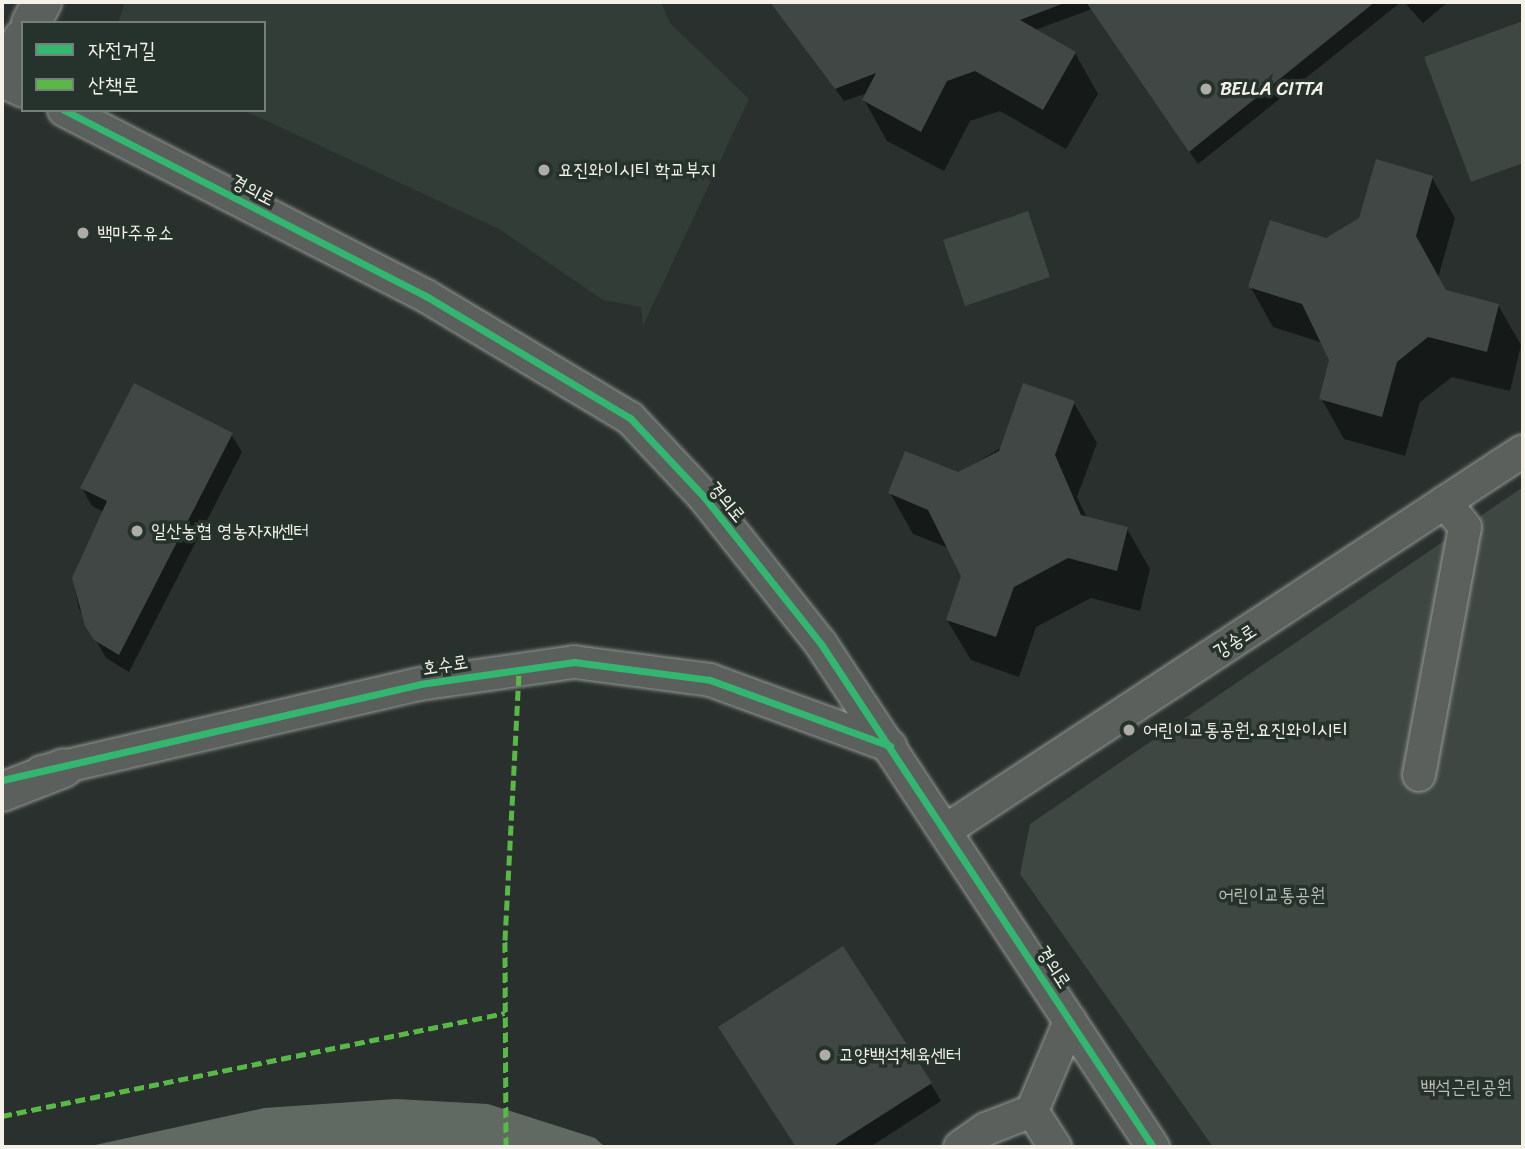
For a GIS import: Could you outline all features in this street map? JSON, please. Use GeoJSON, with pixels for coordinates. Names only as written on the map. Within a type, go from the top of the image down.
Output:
{"type":"FeatureCollection","features":[{"type":"Feature","properties":{"kind":"main road"},"geometry":{"type":"LineString","coordinates":[[32,21],[42,2]]}},
{"type":"Feature","properties":{"kind":"main road"},"geometry":{"type":"LineString","coordinates":[[2,80],[21,42]]}},
{"type":"Feature","properties":{"kind":"main road"},"geometry":{"type":"LineString","coordinates":[[2,792],[64,768]]}},
{"type":"Feature","properties":{"kind":"street"},"geometry":{"type":"LineString","coordinates":[[2,80],[21,90]]}},
{"type":"Feature","properties":{"kind":"street","name":"경의로"},"geometry":{"type":"LineString","coordinates":[[68,112],[426,296],[630,418],[705,498],[813,634],[946,830],[1153,1147]]}},
{"type":"Feature","properties":{"kind":"street","name":"강송로"},"geometry":{"type":"LineString","coordinates":[[946,830],[1523,452]]}},
{"type":"Feature","properties":{"kind":"street"},"geometry":{"type":"LineString","coordinates":[[1419,775],[1465,527],[1445,502]]}},
{"type":"Feature","properties":{"kind":"street","name":"호수로"},"geometry":{"type":"LineString","coordinates":[[2,780],[64,768],[419,684],[574,662],[710,680],[890,746]]}},
{"type":"Feature","properties":{"kind":"street"},"geometry":{"type":"LineString","coordinates":[[960,1147],[986,1129],[1032,1111],[1070,1021]]}},
{"type":"Feature","properties":{"kind":"street"},"geometry":{"type":"LineString","coordinates":[[1032,1111],[1055,1147]]}},
{"type":"Feature","properties":{"kind":"shaded area","name":"요진와이시티 학교부지"},"geometry":{"type":"Polygon","coordinates":[[[125,2],[661,2],[670,23],[749,99],[643,326],[641,307],[603,300],[499,229],[247,112],[266,112],[266,21],[119,21],[125,2]]]}},
{"type":"Feature","properties":{"kind":"shaded area"},"geometry":{"type":"Polygon","coordinates":[[[396,1099],[488,1104],[595,1138],[605,1147],[86,1147],[264,1108],[396,1099]]]}},
{"type":"Feature","properties":{"kind":"green space"},"geometry":{"type":"Polygon","coordinates":[[[1523,21],[1523,163],[1471,182],[1424,57],[1523,21]]]}},
{"type":"Feature","properties":{"kind":"green space"},"geometry":{"type":"Polygon","coordinates":[[[1028,211],[1050,277],[965,306],[943,240],[1028,211]]]}},
{"type":"Feature","properties":{"kind":"green space","name":"어린이교통공원"},"geometry":{"type":"Polygon","coordinates":[[[1523,487],[1523,1147],[1213,1147],[1020,874],[1030,824],[1523,487]]]}},
{"type":"Feature","properties":{"kind":"building"},"geometry":{"type":"Polygon","coordinates":[[[770,2],[1067,2],[1020,20],[1076,52],[1043,110],[975,71],[947,81],[921,132],[862,100],[876,73],[835,89],[770,2]]]}},
{"type":"Feature","properties":{"kind":"building","name":"BELLA CITTA"},"geometry":{"type":"Polygon","coordinates":[[[1086,2],[1375,2],[1189,152],[1086,2]]]}},
{"type":"Feature","properties":{"kind":"building"},"geometry":{"type":"Polygon","coordinates":[[[1376,159],[1433,176],[1416,236],[1446,290],[1499,304],[1487,352],[1428,337],[1397,362],[1382,417],[1319,399],[1329,360],[1302,304],[1248,287],[1270,220],[1326,238],[1359,218],[1376,159]]]}},
{"type":"Feature","properties":{"kind":"building","name":"일산농협 영농자재센터"},"geometry":{"type":"Polygon","coordinates":[[[134,383],[233,433],[119,655],[94,640],[85,626],[72,578],[107,501],[80,488],[134,383]]]}},
{"type":"Feature","properties":{"kind":"building"},"geometry":{"type":"Polygon","coordinates":[[[1023,383],[1075,401],[1055,455],[1081,515],[1128,527],[1117,571],[1068,558],[1014,587],[996,637],[946,620],[961,576],[928,510],[888,493],[905,451],[958,472],[999,451],[1023,383]]]}},
{"type":"Feature","properties":{"kind":"building","name":"고양백석체육센터"},"geometry":{"type":"Polygon","coordinates":[[[843,946],[932,1083],[832,1147],[796,1147],[718,1027],[843,946]]]}},
{"type":"Feature","properties":{"kind":"marked path"},"geometry":{"type":"LineString","coordinates":[[506,1147],[505,940],[519,670]]}},
{"type":"Feature","properties":{"kind":"marked path"},"geometry":{"type":"LineString","coordinates":[[2,1116],[505,1013]]}},
{"type":"Feature","properties":{"kind":"cycle path"},"geometry":{"type":"LineString","coordinates":[[68,112],[426,296],[630,418],[705,498],[821,644],[1153,1147]]}},
{"type":"Feature","properties":{"kind":"cycle path"},"geometry":{"type":"LineString","coordinates":[[2,780],[420,684],[574,662],[710,680],[890,746]]}},
{"type":"Feature","properties":{"kind":"place","name":"BELLA CITTA"},"geometry":{"type":"Point","coordinates":[1206,89]}},
{"type":"Feature","properties":{"kind":"place","name":"요진와이시티 학교부지"},"geometry":{"type":"Point","coordinates":[544,170]}},
{"type":"Feature","properties":{"kind":"place","name":"백마주유소"},"geometry":{"type":"Point","coordinates":[83,233]}},
{"type":"Feature","properties":{"kind":"place","name":"일산농협 영농자재센터"},"geometry":{"type":"Point","coordinates":[137,531]}},
{"type":"Feature","properties":{"kind":"place","name":"어린이교통공원.요진와이시티"},"geometry":{"type":"Point","coordinates":[1129,730]}},
{"type":"Feature","properties":{"kind":"place","name":"고양백석체육센터"},"geometry":{"type":"Point","coordinates":[825,1055]}},
{"type":"Feature","properties":{"kind":"park label","name":"백석근린공원"},"geometry":{"type":"Point","coordinates":[1466,1087]}}]}
